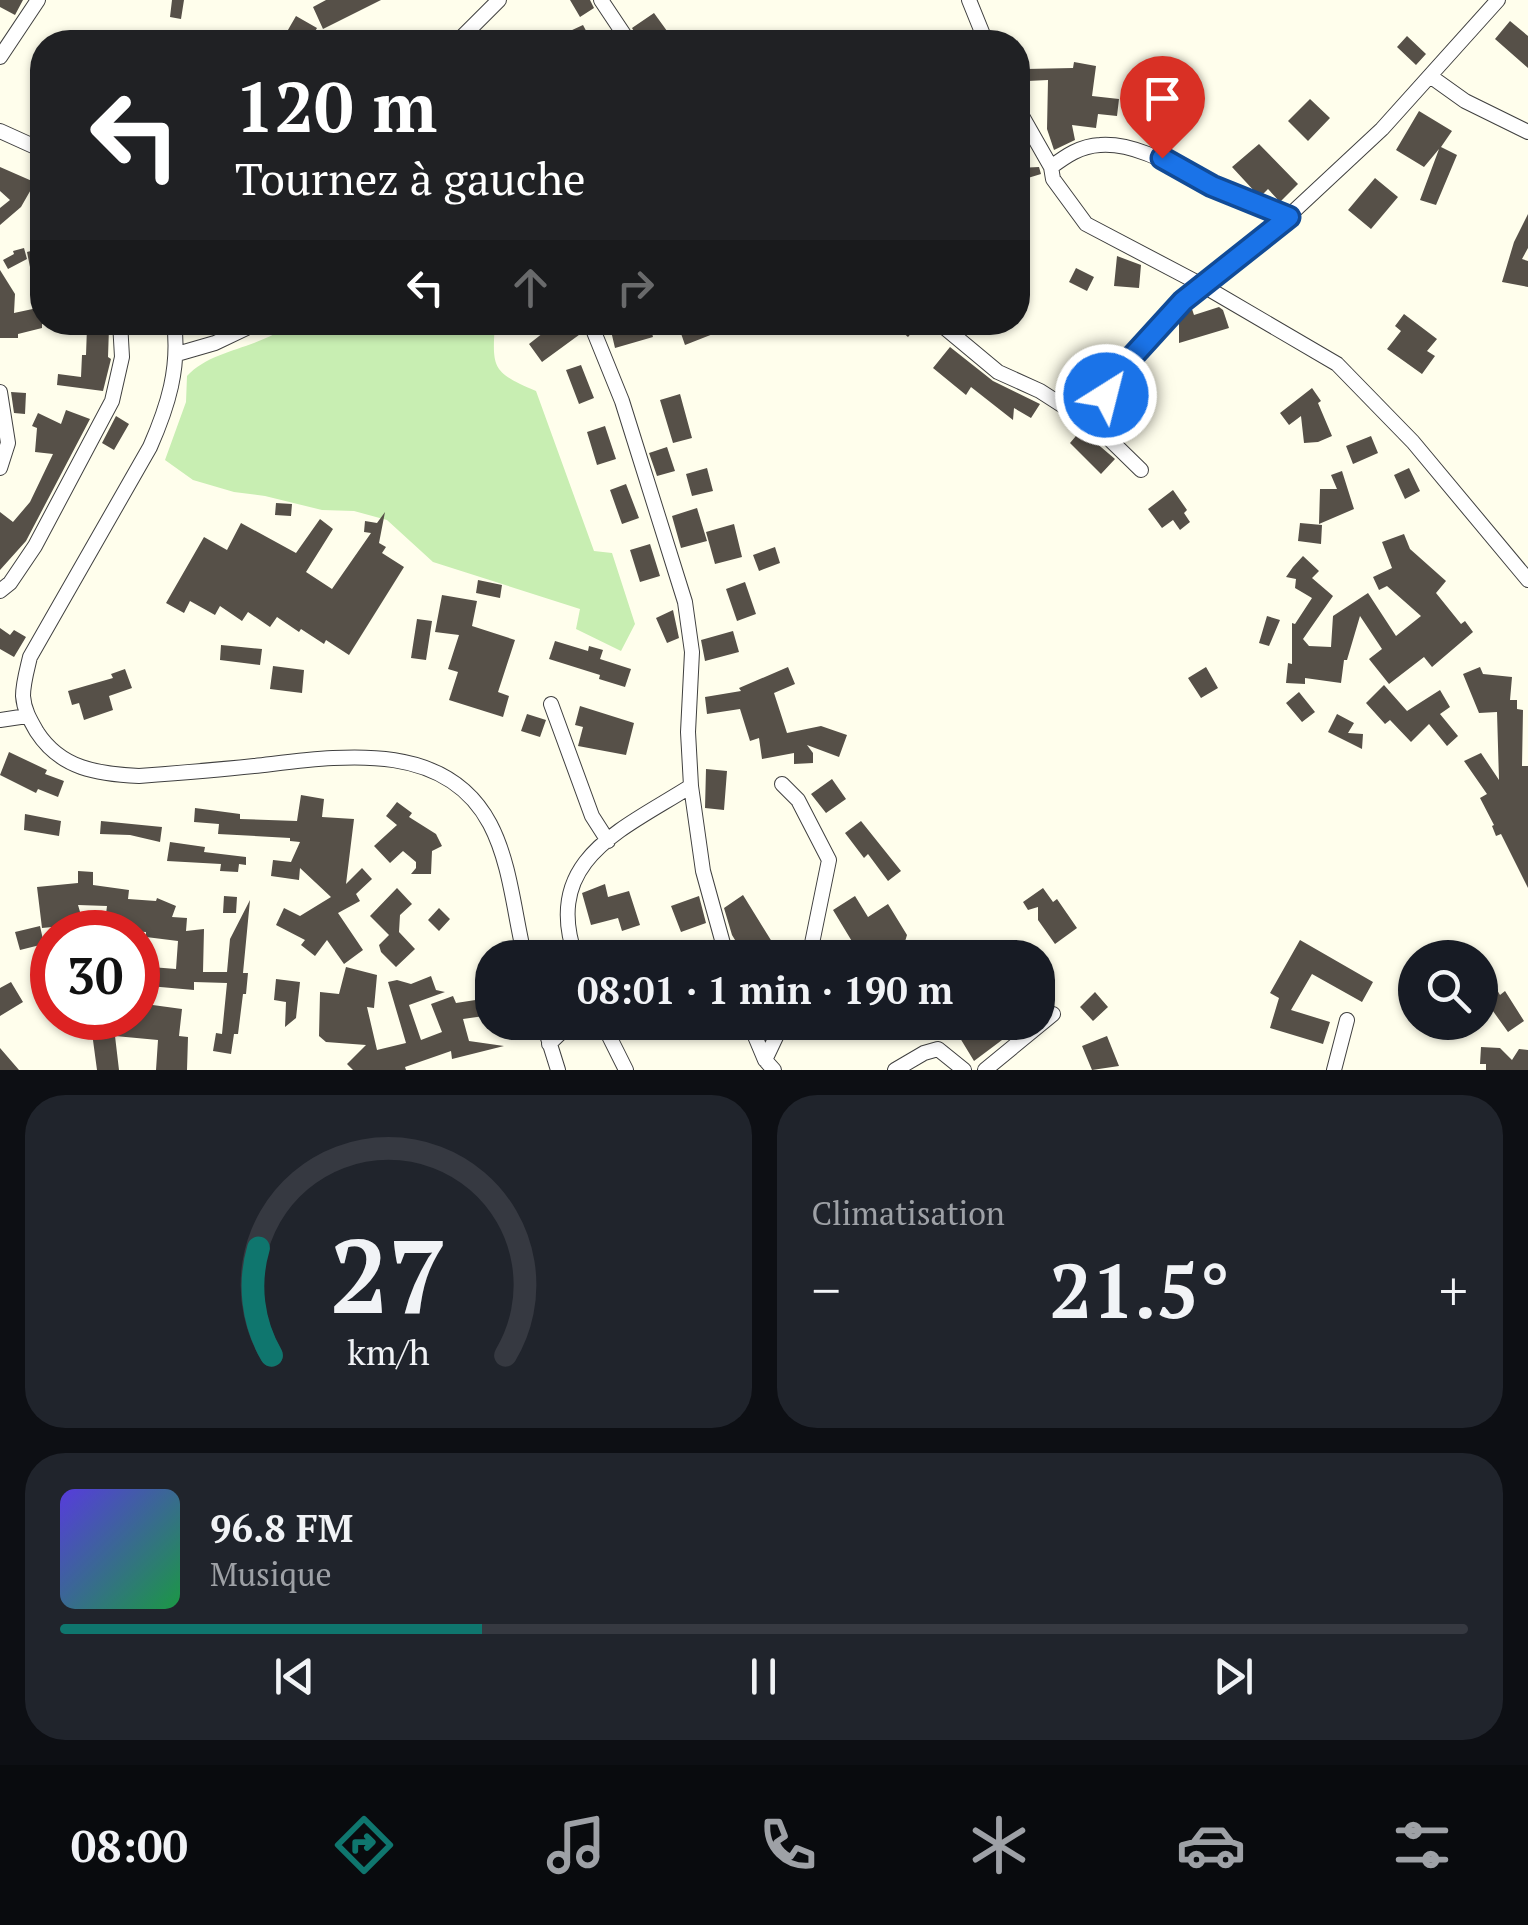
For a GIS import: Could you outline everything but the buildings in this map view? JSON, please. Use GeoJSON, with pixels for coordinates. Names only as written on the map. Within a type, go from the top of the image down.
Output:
{"type":"FeatureCollection","features":[{"type":"Feature","properties":{"kind":"street"},"geometry":{"type":"LineString","coordinates":[[0,57],[38,0]]}},
{"type":"Feature","properties":{"kind":"street"},"geometry":{"type":"LineString","coordinates":[[469,30],[499,0]]}},
{"type":"Feature","properties":{"kind":"street"},"geometry":{"type":"LineString","coordinates":[[601,0],[621,30]]}},
{"type":"Feature","properties":{"kind":"street"},"geometry":{"type":"LineString","coordinates":[[969,0],[981,30]]}},
{"type":"Feature","properties":{"kind":"street"},"geometry":{"type":"LineString","coordinates":[[1099,429],[1112,379],[1152,332],[1202,285],[1289,217],[1382,129],[1498,0]]}},
{"type":"Feature","properties":{"kind":"street"},"geometry":{"type":"LineString","coordinates":[[1430,76],[1465,101],[1528,132]]}},
{"type":"Feature","properties":{"kind":"street"},"geometry":{"type":"LineString","coordinates":[[0,131],[30,145]]}},
{"type":"Feature","properties":{"kind":"street"},"geometry":{"type":"LineString","coordinates":[[1030,131],[1053,178],[1086,224],[1202,285],[1337,364],[1413,442],[1528,580]]}},
{"type":"Feature","properties":{"kind":"street"},"geometry":{"type":"LineString","coordinates":[[1050,167],[1079,148],[1124,146],[1162,158],[1212,186],[1289,217]]}},
{"type":"Feature","properties":{"kind":"street"},"geometry":{"type":"LineString","coordinates":[[0,592],[34,546],[112,401],[122,357],[121,335]]}},
{"type":"Feature","properties":{"kind":"street"},"geometry":{"type":"LineString","coordinates":[[175,335],[177,354],[164,414],[150,447],[30,657],[23,695],[27,716],[56,754],[78,767],[106,774],[139,776],[363,756],[402,760],[428,768],[472,797],[488,820],[504,863],[522,940]]}},
{"type":"Feature","properties":{"kind":"street"},"geometry":{"type":"LineString","coordinates":[[177,354],[232,335]]}},
{"type":"Feature","properties":{"kind":"street"},"geometry":{"type":"LineString","coordinates":[[595,335],[622,402],[685,602],[692,652],[688,732],[691,786],[703,871],[722,940]]}},
{"type":"Feature","properties":{"kind":"street"},"geometry":{"type":"LineString","coordinates":[[954,335],[998,372],[1040,391],[1099,429],[1140,470]]}},
{"type":"Feature","properties":{"kind":"street"},"geometry":{"type":"LineString","coordinates":[[0,392],[8,443],[0,468]]}},
{"type":"Feature","properties":{"kind":"street"},"geometry":{"type":"LineString","coordinates":[[551,704],[592,816],[608,841]]}},
{"type":"Feature","properties":{"kind":"street"},"geometry":{"type":"LineString","coordinates":[[0,720],[27,716]]}},
{"type":"Feature","properties":{"kind":"street"},"geometry":{"type":"LineString","coordinates":[[782,784],[798,800],[828,860],[812,940]]}},
{"type":"Feature","properties":{"kind":"street"},"geometry":{"type":"LineString","coordinates":[[570,940],[567,904],[572,880],[582,864],[608,841],[691,786]]}},
{"type":"Feature","properties":{"kind":"street"},"geometry":{"type":"LineString","coordinates":[[1334,1070],[1347,1020]]}},
{"type":"Feature","properties":{"kind":"street"},"geometry":{"type":"LineString","coordinates":[[548,1040],[558,1070]]}},
{"type":"Feature","properties":{"kind":"street"},"geometry":{"type":"LineString","coordinates":[[549,1044],[553,1040]]}},
{"type":"Feature","properties":{"kind":"street"},"geometry":{"type":"LineString","coordinates":[[611,1040],[626,1070]]}},
{"type":"Feature","properties":{"kind":"street"},"geometry":{"type":"LineString","coordinates":[[757,1040],[769,1065]]}},
{"type":"Feature","properties":{"kind":"street"},"geometry":{"type":"LineString","coordinates":[[769,1065],[777,1040]]}},
{"type":"Feature","properties":{"kind":"street"},"geometry":{"type":"LineString","coordinates":[[986,1070],[1022,1040]]}},
{"type":"Feature","properties":{"kind":"street"},"geometry":{"type":"LineString","coordinates":[[895,1070],[924,1053],[938,1050],[964,1070]]}},
{"type":"Feature","properties":{"kind":"green space"},"geometry":{"type":"Polygon","coordinates":[[[272,335],[495,335],[498,367],[511,379],[536,391],[594,551],[612,553],[635,624],[621,651],[576,629],[580,609],[433,562],[387,520],[234,492],[193,480],[165,460],[186,402],[187,376],[210,360],[272,335]]]}},
{"type":"Feature","properties":{"kind":"route"},"geometry":{"type":"LineString","coordinates":[[1106,395],[1112,379],[1183,301],[1289,217],[1212,186],[1162,158]]}}]}
